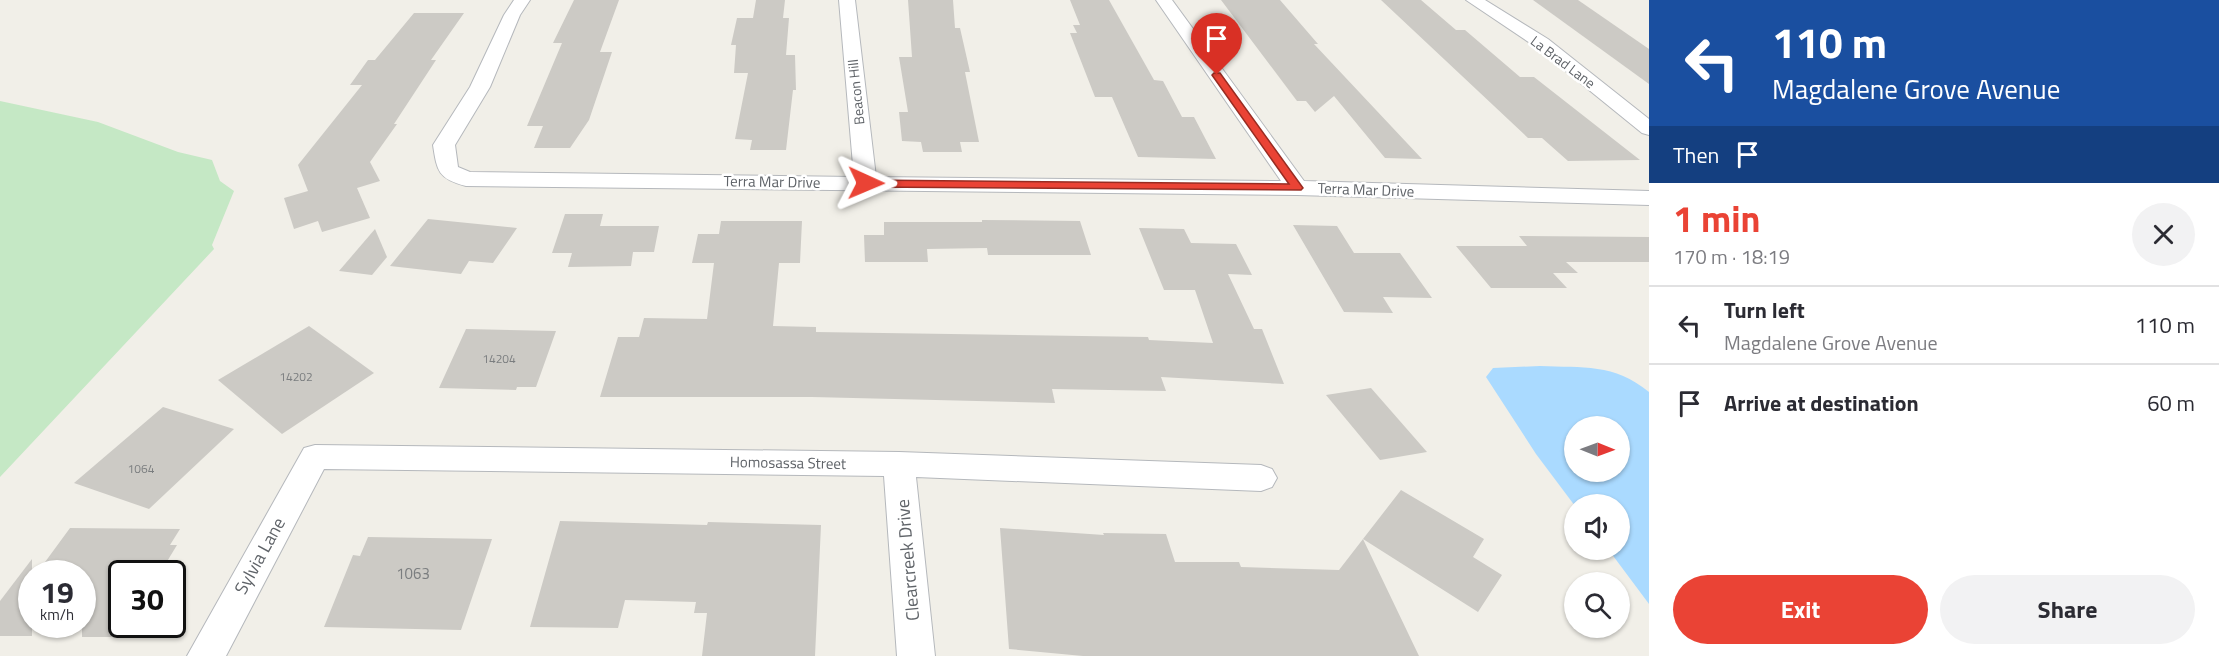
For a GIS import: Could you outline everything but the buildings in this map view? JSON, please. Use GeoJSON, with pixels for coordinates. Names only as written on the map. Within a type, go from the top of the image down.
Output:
{"type":"FeatureCollection","features":[{"type":"Feature","properties":{"kind":"street","name":"Terra Mar Drive"},"geometry":{"type":"LineString","coordinates":[[522,0],[512,15],[480,87],[444,146],[448,170],[466,179],[1297,188],[1649,198]]}},
{"type":"Feature","properties":{"kind":"street","name":"Beacon Hill"},"geometry":{"type":"LineString","coordinates":[[847,0],[866,183]]}},
{"type":"Feature","properties":{"kind":"street"},"geometry":{"type":"LineString","coordinates":[[1164,0],[1297,188]]}},
{"type":"Feature","properties":{"kind":"street","name":"La Brad Lane"},"geometry":{"type":"LineString","coordinates":[[1474,0],[1542,43],[1649,129]]}},
{"type":"Feature","properties":{"kind":"street","name":"Homosassa Street"},"geometry":{"type":"LineString","coordinates":[[315,457],[899,464],[1261,478]]}},
{"type":"Feature","properties":{"kind":"street","name":"Sylvia Lane"},"geometry":{"type":"LineString","coordinates":[[206,656],[315,457]]}},
{"type":"Feature","properties":{"kind":"street","name":"Clearcreek Drive"},"geometry":{"type":"LineString","coordinates":[[899,464],[916,656]]}},
{"type":"Feature","properties":{"kind":"green space"},"geometry":{"type":"Polygon","coordinates":[[[0,101],[98,122],[178,152],[212,160],[220,181],[234,191],[212,245],[214,249],[0,477],[0,101]]]}},
{"type":"Feature","properties":{"kind":"water"},"geometry":{"type":"Polygon","coordinates":[[[1584,367],[1623,376],[1649,392],[1649,604],[1630,579],[1630,572],[1625,572],[1616,560],[1630,560],[1630,494],[1566,494],[1536,454],[1486,377],[1493,368],[1584,367]]]}},
{"type":"Feature","properties":{"kind":"route"},"geometry":{"type":"LineString","coordinates":[[866,183],[1297,188],[1217,75]]}}]}
